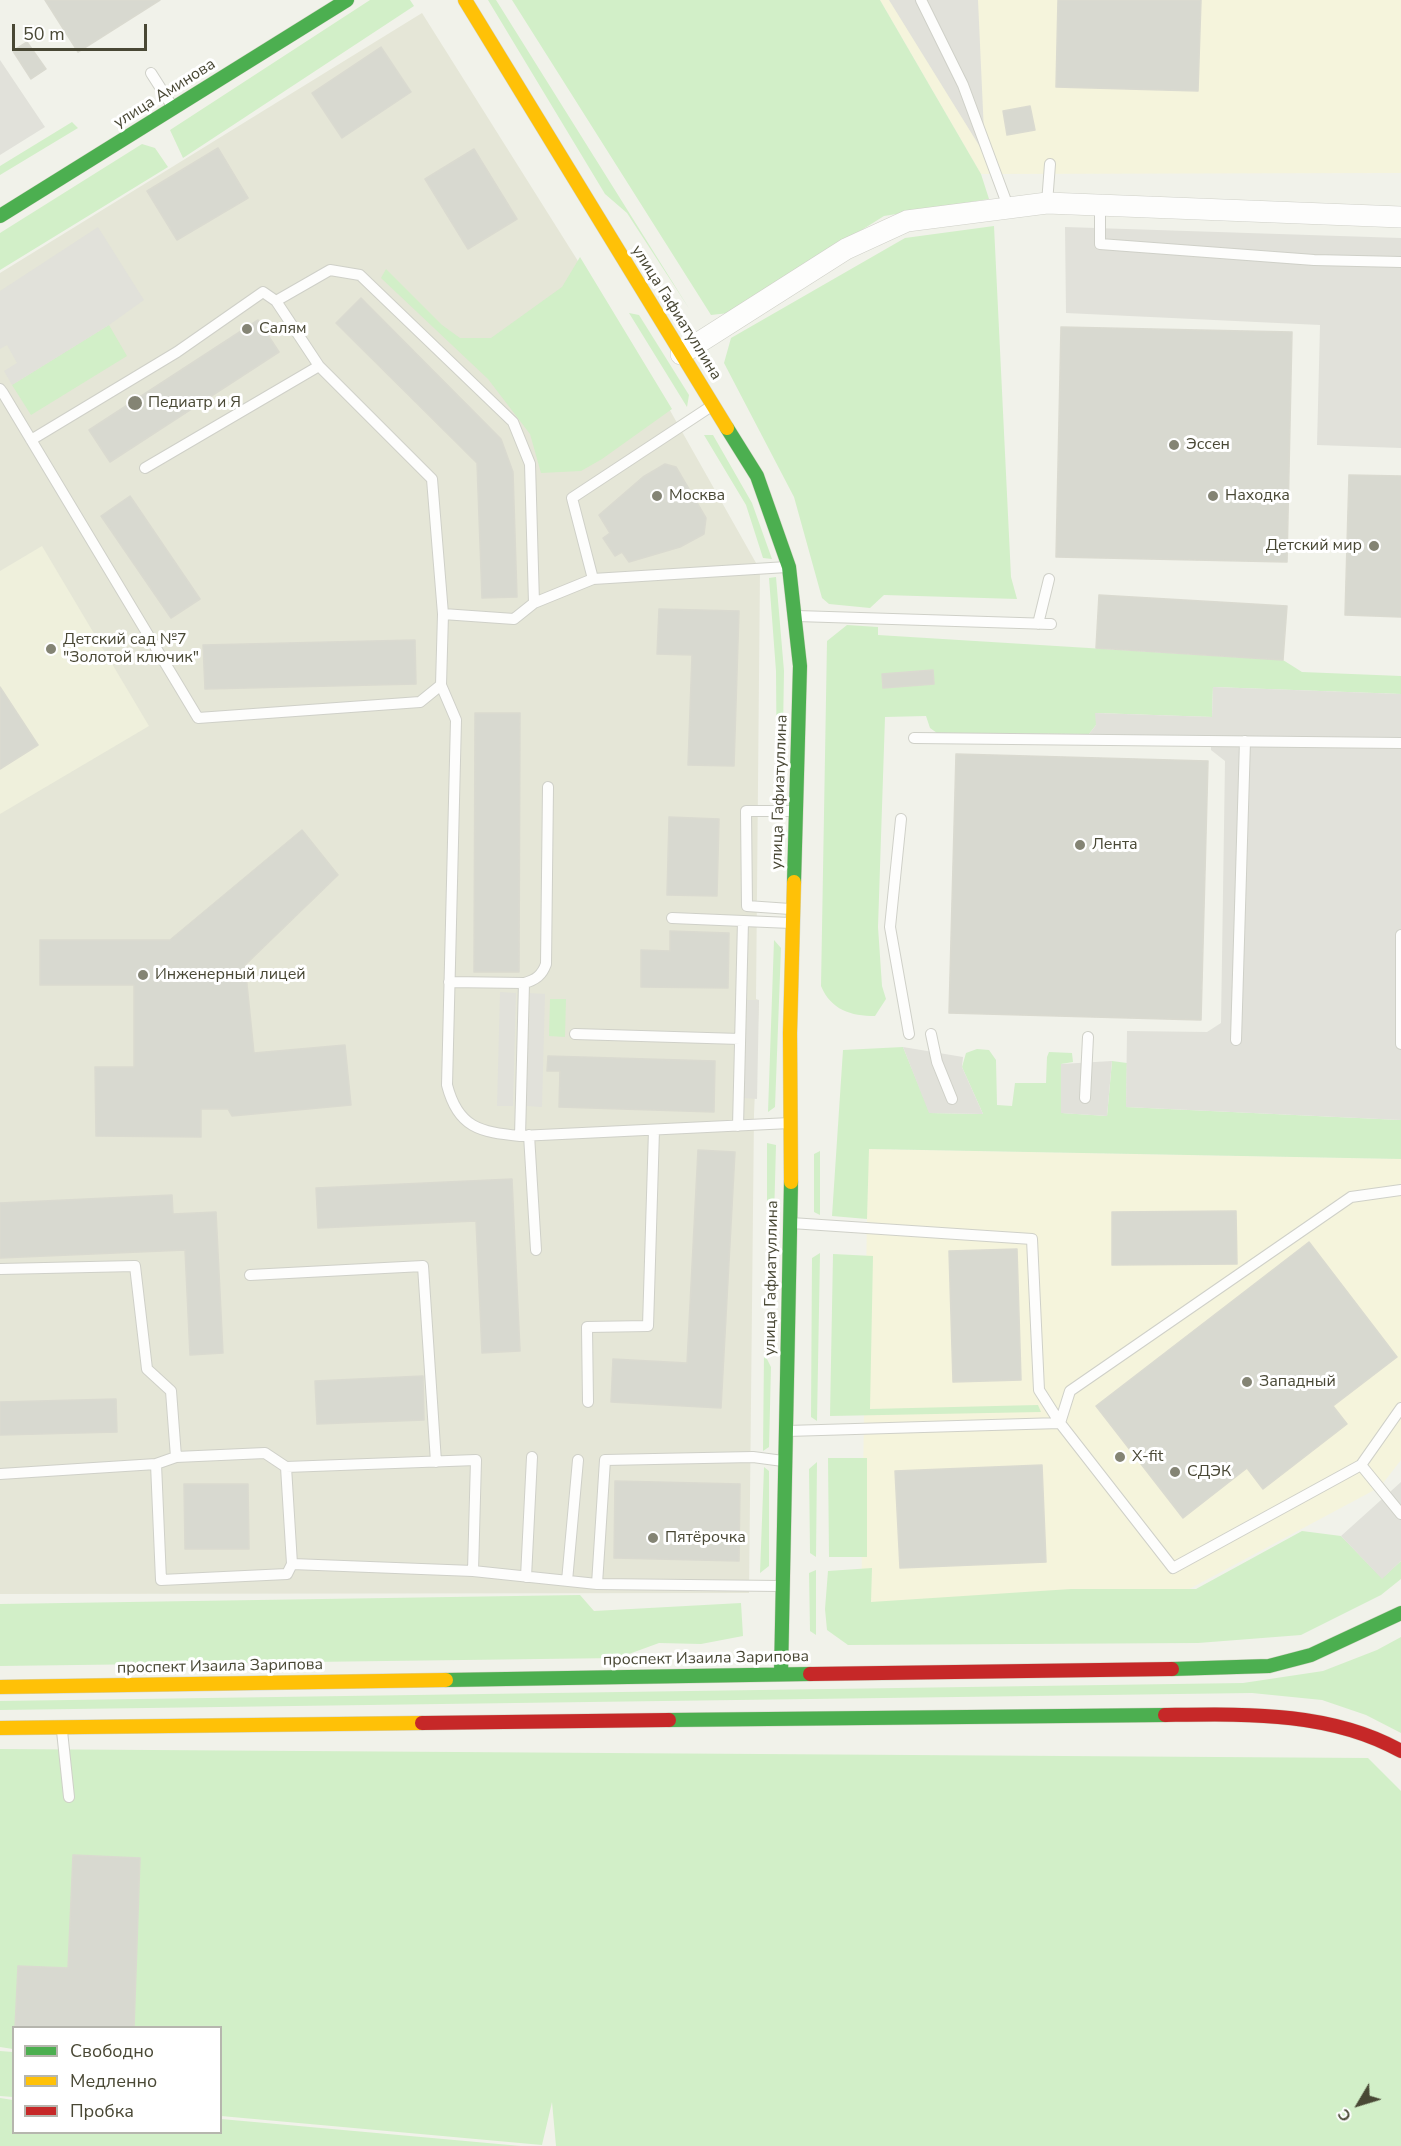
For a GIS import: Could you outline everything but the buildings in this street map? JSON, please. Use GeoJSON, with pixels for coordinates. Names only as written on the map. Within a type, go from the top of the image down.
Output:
{"type":"FeatureCollection","features":[{"type":"Feature","properties":{"kind":"main road","name":"улица Аминова"},"geometry":{"type":"LineString","coordinates":[[0,216],[346,0]]}},
{"type":"Feature","properties":{"kind":"main road","name":"улица Гафиатуллина"},"geometry":{"type":"LineString","coordinates":[[465,0],[757,476],[789,567],[800,666],[790,1033],[792,1123],[781,1674]]}},
{"type":"Feature","properties":{"kind":"main road","name":"проспект Изаила Зарипова"},"geometry":{"type":"LineString","coordinates":[[0,1687],[1269,1666],[1311,1655],[1401,1613]]}},
{"type":"Feature","properties":{"kind":"main road"},"geometry":{"type":"LineString","coordinates":[[0,1728],[1221,1714],[1321,1721],[1355,1731],[1401,1751]]}},
{"type":"Feature","properties":{"kind":"street"},"geometry":{"type":"LineString","coordinates":[[681,354],[846,249],[907,221],[1047,203],[1401,217]]}},
{"type":"Feature","properties":{"kind":"lane"},"geometry":{"type":"LineString","coordinates":[[921,0],[963,85],[1009,209]]}},
{"type":"Feature","properties":{"kind":"lane"},"geometry":{"type":"LineString","coordinates":[[152,73],[173,108]]}},
{"type":"Feature","properties":{"kind":"lane"},"geometry":{"type":"LineString","coordinates":[[1047,203],[1050,164]]}},
{"type":"Feature","properties":{"kind":"lane"},"geometry":{"type":"LineString","coordinates":[[1100,205],[1100,244],[1314,260],[1401,262]]}},
{"type":"Feature","properties":{"kind":"lane"},"geometry":{"type":"LineString","coordinates":[[276,301],[330,270],[360,275],[513,422],[530,464],[534,603]]}},
{"type":"Feature","properties":{"kind":"lane"},"geometry":{"type":"LineString","coordinates":[[31,440],[177,352],[263,292],[276,301],[319,366],[432,479],[443,614],[441,685],[456,720],[447,1085],[451,1101],[466,1121],[478,1129],[524,1136],[792,1123]]}},
{"type":"Feature","properties":{"kind":"lane"},"geometry":{"type":"LineString","coordinates":[[145,468],[319,366]]}},
{"type":"Feature","properties":{"kind":"lane"},"geometry":{"type":"LineString","coordinates":[[0,389],[198,718],[420,702],[441,685]]}},
{"type":"Feature","properties":{"kind":"lane"},"geometry":{"type":"LineString","coordinates":[[593,579],[572,498],[713,405]]}},
{"type":"Feature","properties":{"kind":"lane"},"geometry":{"type":"LineString","coordinates":[[443,614],[514,619],[534,603],[593,579],[789,567]]}},
{"type":"Feature","properties":{"kind":"lane"},"geometry":{"type":"LineString","coordinates":[[1038,624],[1049,579]]}},
{"type":"Feature","properties":{"kind":"lane"},"geometry":{"type":"LineString","coordinates":[[794,616],[1051,624]]}},
{"type":"Feature","properties":{"kind":"lane"},"geometry":{"type":"LineString","coordinates":[[914,738],[1401,743]]}},
{"type":"Feature","properties":{"kind":"lane"},"geometry":{"type":"LineString","coordinates":[[1236,1040],[1245,741]]}},
{"type":"Feature","properties":{"kind":"lane"},"geometry":{"type":"LineString","coordinates":[[450,982],[524,983],[540,976],[546,964],[548,787]]}},
{"type":"Feature","properties":{"kind":"lane"},"geometry":{"type":"LineString","coordinates":[[793,916],[747,906],[746,811],[796,811]]}},
{"type":"Feature","properties":{"kind":"lane"},"geometry":{"type":"LineString","coordinates":[[901,819],[890,927],[909,1034]]}},
{"type":"Feature","properties":{"kind":"lane"},"geometry":{"type":"LineString","coordinates":[[672,918],[743,921],[793,916]]}},
{"type":"Feature","properties":{"kind":"lane"},"geometry":{"type":"LineString","coordinates":[[738,1126],[743,921]]}},
{"type":"Feature","properties":{"kind":"lane"},"geometry":{"type":"LineString","coordinates":[[1401,935],[1401,1044]]}},
{"type":"Feature","properties":{"kind":"lane"},"geometry":{"type":"LineString","coordinates":[[524,983],[524,1136],[536,1250]]}},
{"type":"Feature","properties":{"kind":"lane"},"geometry":{"type":"LineString","coordinates":[[575,1034],[740,1039]]}},
{"type":"Feature","properties":{"kind":"lane"},"geometry":{"type":"LineString","coordinates":[[931,1034],[937,1062],[952,1099]]}},
{"type":"Feature","properties":{"kind":"lane"},"geometry":{"type":"LineString","coordinates":[[1085,1098],[1088,1037]]}},
{"type":"Feature","properties":{"kind":"lane"},"geometry":{"type":"LineString","coordinates":[[588,1402],[587,1327],[648,1326],[654,1130]]}},
{"type":"Feature","properties":{"kind":"lane"},"geometry":{"type":"LineString","coordinates":[[1060,1423],[1070,1391],[1305,1226],[1351,1197],[1401,1190]]}},
{"type":"Feature","properties":{"kind":"lane"},"geometry":{"type":"LineString","coordinates":[[790,1223],[1032,1239],[1039,1390],[1060,1423],[1173,1568],[1361,1465],[1401,1408]]}},
{"type":"Feature","properties":{"kind":"lane"},"geometry":{"type":"LineString","coordinates":[[0,1269],[135,1266],[147,1369],[171,1390],[176,1457]]}},
{"type":"Feature","properties":{"kind":"lane"},"geometry":{"type":"LineString","coordinates":[[250,1275],[423,1266],[436,1462]]}},
{"type":"Feature","properties":{"kind":"lane"},"geometry":{"type":"LineString","coordinates":[[785,1431],[1060,1423]]}},
{"type":"Feature","properties":{"kind":"lane"},"geometry":{"type":"LineString","coordinates":[[0,1474],[156,1464],[176,1457],[266,1453],[286,1467],[476,1461],[473,1571]]}},
{"type":"Feature","properties":{"kind":"lane"},"geometry":{"type":"LineString","coordinates":[[526,1576],[532,1457]]}},
{"type":"Feature","properties":{"kind":"lane"},"geometry":{"type":"LineString","coordinates":[[597,1584],[606,1460],[753,1457],[784,1461]]}},
{"type":"Feature","properties":{"kind":"lane"},"geometry":{"type":"LineString","coordinates":[[567,1581],[578,1460]]}},
{"type":"Feature","properties":{"kind":"lane"},"geometry":{"type":"LineString","coordinates":[[156,1464],[162,1580],[287,1574],[292,1564],[286,1467]]}},
{"type":"Feature","properties":{"kind":"lane"},"geometry":{"type":"LineString","coordinates":[[1361,1465],[1401,1514]]}},
{"type":"Feature","properties":{"kind":"lane"},"geometry":{"type":"LineString","coordinates":[[292,1564],[473,1571],[597,1584],[783,1586]]}},
{"type":"Feature","properties":{"kind":"lane"},"geometry":{"type":"LineString","coordinates":[[62,1727],[69,1797]]}},
{"type":"Feature","properties":{"kind":"shaded area"},"geometry":{"type":"Polygon","coordinates":[[[880,0],[1401,0],[1401,173],[981,174],[880,0]]]}},
{"type":"Feature","properties":{"kind":"shaded area"},"geometry":{"type":"Polygon","coordinates":[[[889,0],[978,0],[985,155],[889,0]]]}},
{"type":"Feature","properties":{"kind":"shaded area"},"geometry":{"type":"Polygon","coordinates":[[[422,13],[654,382],[760,570],[756,999],[759,1000],[754,1114],[749,1593],[0,1594],[0,273],[422,13]]]}},
{"type":"Feature","properties":{"kind":"shaded area"},"geometry":{"type":"Polygon","coordinates":[[[0,60],[45,127],[0,155],[0,60]]]}},
{"type":"Feature","properties":{"kind":"shaded area"},"geometry":{"type":"Polygon","coordinates":[[[98,227],[144,300],[109,325],[12,385],[4,371],[17,363],[7,345],[0,349],[0,291],[98,227]]]}},
{"type":"Feature","properties":{"kind":"shaded area"},"geometry":{"type":"Polygon","coordinates":[[[1065,227],[1401,238],[1401,448],[1317,445],[1320,325],[1066,313],[1065,227]]]}},
{"type":"Feature","properties":{"kind":"shaded area","name":"Детский сад №7 \"Золотой ключик\""},"geometry":{"type":"Polygon","coordinates":[[[42,546],[149,726],[0,814],[0,571],[42,546]]]}},
{"type":"Feature","properties":{"kind":"shaded area"},"geometry":{"type":"Polygon","coordinates":[[[1213,687],[1401,694],[1401,1120],[1126,1107],[1127,1031],[1207,1032],[1221,1023],[1225,761],[1211,750],[1211,741],[1089,734],[1096,725],[1095,713],[1212,717],[1213,687]]]}},
{"type":"Feature","properties":{"kind":"shaded area"},"geometry":{"type":"Polygon","coordinates":[[[500,992],[516,993],[513,1106],[497,1106],[500,992]]]}},
{"type":"Feature","properties":{"kind":"shaded area"},"geometry":{"type":"Polygon","coordinates":[[[530,993],[545,994],[542,1107],[526,1106],[530,993]]]}},
{"type":"Feature","properties":{"kind":"shaded area"},"geometry":{"type":"Polygon","coordinates":[[[747,1000],[759,1000],[757,1099],[744,1098],[747,1000]]]}},
{"type":"Feature","properties":{"kind":"shaded area"},"geometry":{"type":"Polygon","coordinates":[[[903,1047],[963,1057],[962,1067],[983,1114],[929,1113],[903,1047]]]}},
{"type":"Feature","properties":{"kind":"shaded area"},"geometry":{"type":"Polygon","coordinates":[[[1112,1061],[1107,1116],[1061,1113],[1061,1064],[1112,1061]]]}},
{"type":"Feature","properties":{"kind":"shaded area"},"geometry":{"type":"Polygon","coordinates":[[[868,1149],[1401,1159],[1401,1460],[1380,1487],[1178,1595],[861,1612],[868,1149]]]}},
{"type":"Feature","properties":{"kind":"shaded area"},"geometry":{"type":"Polygon","coordinates":[[[1401,1482],[1401,1561],[1382,1579],[1341,1536],[1401,1482]]]}},
{"type":"Feature","properties":{"kind":"green space"},"geometry":{"type":"Polygon","coordinates":[[[370,0],[410,0],[414,6],[183,158],[170,130],[370,0]]]}},
{"type":"Feature","properties":{"kind":"green space"},"geometry":{"type":"Polygon","coordinates":[[[488,0],[496,0],[690,310],[627,213],[605,194],[488,0]]]}},
{"type":"Feature","properties":{"kind":"green space"},"geometry":{"type":"Polygon","coordinates":[[[512,0],[880,0],[981,174],[989,199],[884,216],[729,313],[711,315],[512,0]]]}},
{"type":"Feature","properties":{"kind":"green space"},"geometry":{"type":"Polygon","coordinates":[[[72,122],[78,128],[0,175],[0,166],[72,122]]]}},
{"type":"Feature","properties":{"kind":"green space"},"geometry":{"type":"Polygon","coordinates":[[[142,144],[155,148],[168,167],[0,270],[0,233],[142,144]]]}},
{"type":"Feature","properties":{"kind":"green space"},"geometry":{"type":"Polygon","coordinates":[[[994,226],[1011,577],[1017,599],[884,595],[870,608],[829,604],[822,598],[794,497],[724,363],[731,338],[905,238],[994,226]]]}},
{"type":"Feature","properties":{"kind":"green space"},"geometry":{"type":"Polygon","coordinates":[[[580,257],[672,409],[602,459],[581,471],[541,473],[530,434],[488,379],[381,278],[386,269],[442,325],[460,338],[491,338],[562,287],[580,257]]]}},
{"type":"Feature","properties":{"kind":"green space"},"geometry":{"type":"Polygon","coordinates":[[[629,313],[639,315],[689,395],[687,407],[629,313]]]}},
{"type":"Feature","properties":{"kind":"green space"},"geometry":{"type":"Polygon","coordinates":[[[109,325],[127,356],[31,415],[12,385],[109,325]]]}},
{"type":"Feature","properties":{"kind":"green space"},"geometry":{"type":"Polygon","coordinates":[[[704,435],[713,435],[752,503],[772,559],[763,558],[746,505],[704,435]]]}},
{"type":"Feature","properties":{"kind":"green space"},"geometry":{"type":"Polygon","coordinates":[[[776,577],[784,671],[782,791],[777,797],[776,671],[769,578],[776,577]]]}},
{"type":"Feature","properties":{"kind":"green space"},"geometry":{"type":"Polygon","coordinates":[[[847,625],[878,627],[878,635],[1283,660],[1302,672],[1401,676],[1401,694],[1213,687],[1212,717],[1096,713],[1096,725],[1089,734],[937,733],[930,728],[926,716],[885,717],[878,927],[882,986],[886,999],[875,1016],[858,1015],[836,1006],[821,986],[827,641],[847,625]]]}},
{"type":"Feature","properties":{"kind":"green space"},"geometry":{"type":"Polygon","coordinates":[[[774,940],[781,948],[775,1107],[768,1112],[774,940]]]}},
{"type":"Feature","properties":{"kind":"green space"},"geometry":{"type":"Polygon","coordinates":[[[550,999],[566,999],[565,1037],[549,1036],[550,999]]]}},
{"type":"Feature","properties":{"kind":"green space"},"geometry":{"type":"Polygon","coordinates":[[[903,1047],[930,1113],[983,1114],[962,1067],[966,1053],[977,1049],[989,1050],[996,1060],[997,1105],[1012,1106],[1015,1083],[1046,1083],[1049,1052],[1072,1053],[1073,1062],[1061,1064],[1062,1113],[1107,1116],[1112,1061],[1127,1063],[1126,1107],[1401,1120],[1401,1159],[869,1149],[867,1219],[832,1216],[843,1050],[903,1047]]]}},
{"type":"Feature","properties":{"kind":"green space"},"geometry":{"type":"Polygon","coordinates":[[[767,1143],[776,1145],[773,1255],[767,1264],[767,1143]]]}},
{"type":"Feature","properties":{"kind":"green space"},"geometry":{"type":"Polygon","coordinates":[[[820,1151],[820,1215],[814,1212],[814,1154],[820,1151]]]}},
{"type":"Feature","properties":{"kind":"green space"},"geometry":{"type":"Polygon","coordinates":[[[820,1253],[817,1421],[811,1417],[812,1258],[820,1253]]]}},
{"type":"Feature","properties":{"kind":"green space"},"geometry":{"type":"Polygon","coordinates":[[[833,1254],[873,1256],[870,1409],[1038,1405],[1041,1412],[830,1416],[833,1254]]]}},
{"type":"Feature","properties":{"kind":"green space"},"geometry":{"type":"Polygon","coordinates":[[[764,1353],[771,1367],[769,1447],[763,1451],[764,1353]]]}},
{"type":"Feature","properties":{"kind":"green space"},"geometry":{"type":"Polygon","coordinates":[[[828,1458],[867,1458],[867,1557],[829,1557],[828,1458]]]}},
{"type":"Feature","properties":{"kind":"green space"},"geometry":{"type":"Polygon","coordinates":[[[817,1462],[816,1557],[810,1553],[809,1469],[817,1462]]]}},
{"type":"Feature","properties":{"kind":"green space"},"geometry":{"type":"Polygon","coordinates":[[[764,1467],[769,1471],[769,1566],[760,1573],[764,1467]]]}},
{"type":"Feature","properties":{"kind":"green space"},"geometry":{"type":"Polygon","coordinates":[[[1302,1531],[1341,1536],[1382,1578],[1401,1561],[1401,1579],[1381,1595],[1301,1635],[1198,1643],[848,1645],[827,1630],[825,1609],[828,1571],[872,1568],[871,1602],[1071,1589],[1196,1589],[1302,1531]]]}},
{"type":"Feature","properties":{"kind":"green space"},"geometry":{"type":"Polygon","coordinates":[[[816,1570],[816,1635],[810,1631],[809,1573],[816,1570]]]}},
{"type":"Feature","properties":{"kind":"green space"},"geometry":{"type":"Polygon","coordinates":[[[580,1595],[594,1611],[741,1603],[743,1636],[701,1644],[659,1643],[618,1658],[0,1666],[0,1604],[580,1595]]]}},
{"type":"Feature","properties":{"kind":"green space"},"geometry":{"type":"Polygon","coordinates":[[[1401,1637],[1401,1733],[1366,1715],[1322,1700],[1252,1693],[0,1710],[0,1701],[1243,1683],[1323,1671],[1377,1650],[1401,1637]]]}},
{"type":"Feature","properties":{"kind":"green space"},"geometry":{"type":"Polygon","coordinates":[[[0,1749],[1368,1758],[1401,1791],[1401,2146],[556,2146],[552,2102],[542,2145],[222,2116],[222,2026],[12,2026],[12,2049],[0,2047],[0,1749]]]}},
{"type":"Feature","properties":{"kind":"green space"},"geometry":{"type":"Polygon","coordinates":[[[0,2051],[12,2052],[12,2097],[0,2096],[0,2051]]]}},
{"type":"Feature","properties":{"kind":"green space"},"geometry":{"type":"Polygon","coordinates":[[[0,2098],[12,2100],[12,2134],[222,2134],[222,2119],[521,2146],[0,2146],[0,2098]]]}},
{"type":"Feature","properties":{"kind":"traffic: fast"},"geometry":{"type":"LineString","coordinates":[[0,216],[347,0]]}},
{"type":"Feature","properties":{"kind":"traffic: fast"},"geometry":{"type":"LineString","coordinates":[[727,428],[757,476],[789,567],[800,666],[794,882]]}},
{"type":"Feature","properties":{"kind":"traffic: fast"},"geometry":{"type":"LineString","coordinates":[[781,1674],[791,1182]]}},
{"type":"Feature","properties":{"kind":"traffic: fast"},"geometry":{"type":"LineString","coordinates":[[1172,1669],[1269,1666],[1311,1655],[1401,1613]]}},
{"type":"Feature","properties":{"kind":"traffic: fast"},"geometry":{"type":"LineString","coordinates":[[446,1680],[810,1674]]}},
{"type":"Feature","properties":{"kind":"traffic: fast"},"geometry":{"type":"LineString","coordinates":[[669,1720],[1165,1715]]}},
{"type":"Feature","properties":{"kind":"traffic: slow"},"geometry":{"type":"LineString","coordinates":[[465,0],[727,428]]}},
{"type":"Feature","properties":{"kind":"traffic: slow"},"geometry":{"type":"LineString","coordinates":[[791,1182],[790,1033],[794,882]]}},
{"type":"Feature","properties":{"kind":"traffic: slow"},"geometry":{"type":"LineString","coordinates":[[0,1687],[446,1680]]}},
{"type":"Feature","properties":{"kind":"traffic: slow"},"geometry":{"type":"LineString","coordinates":[[0,1728],[422,1723]]}},
{"type":"Feature","properties":{"kind":"traffic: jam"},"geometry":{"type":"LineString","coordinates":[[810,1674],[1172,1669]]}},
{"type":"Feature","properties":{"kind":"traffic: jam"},"geometry":{"type":"LineString","coordinates":[[1165,1715],[1256,1715],[1316,1722],[1345,1728],[1401,1751]]}},
{"type":"Feature","properties":{"kind":"traffic: jam"},"geometry":{"type":"LineString","coordinates":[[422,1723],[669,1720]]}},
{"type":"Feature","properties":{"kind":"place","name":"Салям"},"geometry":{"type":"Point","coordinates":[247,329]}},
{"type":"Feature","properties":{"kind":"place","name":"Педиатр и Я"},"geometry":{"type":"Point","coordinates":[135,403]}},
{"type":"Feature","properties":{"kind":"place","name":"Эссен"},"geometry":{"type":"Point","coordinates":[1174,445]}},
{"type":"Feature","properties":{"kind":"place","name":"Москва"},"geometry":{"type":"Point","coordinates":[657,496]}},
{"type":"Feature","properties":{"kind":"place","name":"Находка"},"geometry":{"type":"Point","coordinates":[1213,496]}},
{"type":"Feature","properties":{"kind":"place","name":"Детский мир"},"geometry":{"type":"Point","coordinates":[1374,546]}},
{"type":"Feature","properties":{"kind":"place","name":"Детский сад №7 \"Золотой ключик\""},"geometry":{"type":"Point","coordinates":[51,649]}},
{"type":"Feature","properties":{"kind":"place","name":"Лента"},"geometry":{"type":"Point","coordinates":[1080,845]}},
{"type":"Feature","properties":{"kind":"place","name":"Инженерный лицей"},"geometry":{"type":"Point","coordinates":[143,975]}},
{"type":"Feature","properties":{"kind":"place","name":"Западный"},"geometry":{"type":"Point","coordinates":[1247,1382]}},
{"type":"Feature","properties":{"kind":"place","name":"X-fit"},"geometry":{"type":"Point","coordinates":[1120,1457]}},
{"type":"Feature","properties":{"kind":"place","name":"СДЭК"},"geometry":{"type":"Point","coordinates":[1175,1472]}},
{"type":"Feature","properties":{"kind":"place","name":"Пятёрочка"},"geometry":{"type":"Point","coordinates":[653,1538]}}]}
